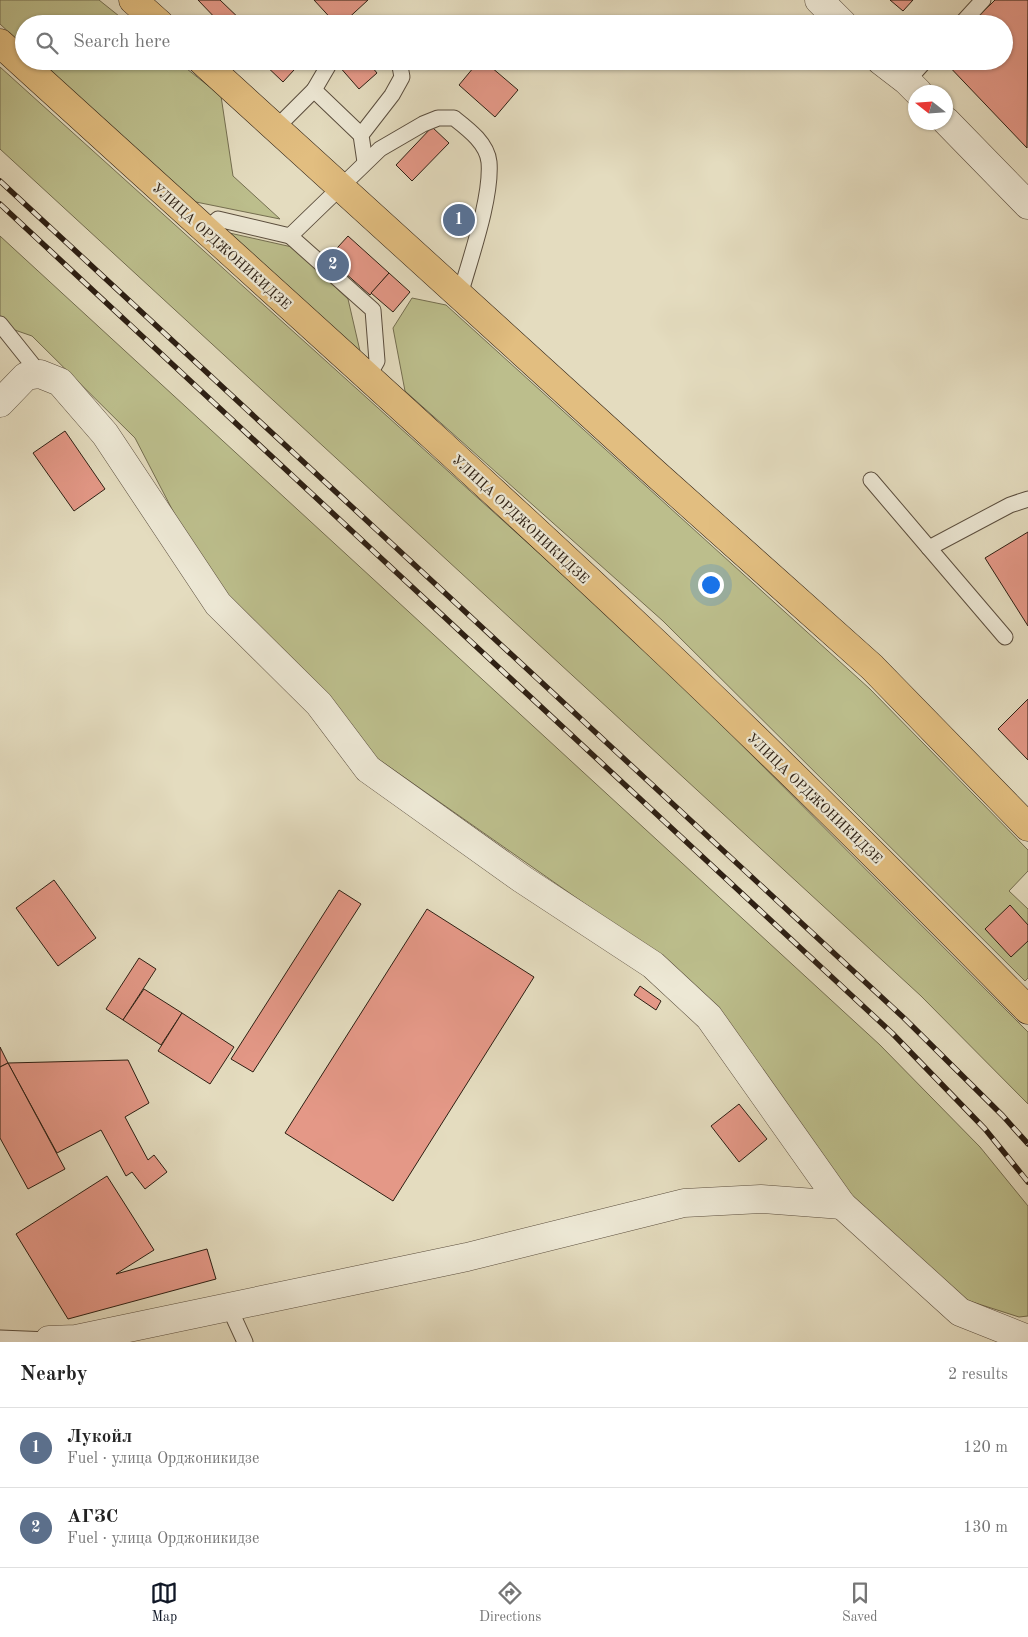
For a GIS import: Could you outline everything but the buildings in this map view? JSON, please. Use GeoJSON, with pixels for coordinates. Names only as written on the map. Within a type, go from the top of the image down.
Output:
{"type":"FeatureCollection","features":[{"type":"Feature","properties":{"kind":"main road"},"geometry":{"type":"LineString","coordinates":[[139,2],[151,15]]}},
{"type":"Feature","properties":{"kind":"main road","name":"УЛИЦА ОРДЖОНИКИДЗЕ"},"geometry":{"type":"LineString","coordinates":[[0,44],[15,58]]}},
{"type":"Feature","properties":{"kind":"main road","name":"УЛИЦА ОРДЖОНИКИДЗЕ"},"geometry":{"type":"LineString","coordinates":[[29,70],[368,377],[660,648],[904,884],[1028,1010]]}},
{"type":"Feature","properties":{"kind":"main road"},"geometry":{"type":"LineString","coordinates":[[212,70],[656,474],[872,667],[1028,827]]}},
{"type":"Feature","properties":{"kind":"street"},"geometry":{"type":"LineString","coordinates":[[819,0],[834,15]]}},
{"type":"Feature","properties":{"kind":"street"},"geometry":{"type":"LineString","coordinates":[[900,70],[917,78]]}},
{"type":"Feature","properties":{"kind":"street"},"geometry":{"type":"LineString","coordinates":[[953,128],[1028,205]]}},
{"type":"Feature","properties":{"kind":"street"},"geometry":{"type":"LineString","coordinates":[[0,403],[26,376],[40,374],[60,382],[105,434],[218,604],[319,704],[368,769],[522,879],[653,965],[709,1017],[842,1205],[960,1312],[1027,1340]]}},
{"type":"Feature","properties":{"kind":"street"},"geometry":{"type":"LineString","coordinates":[[49,1341],[76,1339],[467,1257],[684,1203],[761,1199],[842,1205]]}},
{"type":"Feature","properties":{"kind":"lane"},"geometry":{"type":"LineString","coordinates":[[969,15],[983,0]]}},
{"type":"Feature","properties":{"kind":"lane"},"geometry":{"type":"LineString","coordinates":[[276,128],[314,90],[326,70]]}},
{"type":"Feature","properties":{"kind":"lane"},"geometry":{"type":"LineString","coordinates":[[361,135],[392,95],[402,77],[401,70]]}},
{"type":"Feature","properties":{"kind":"lane"},"geometry":{"type":"LineString","coordinates":[[314,90],[361,135],[365,162]]}},
{"type":"Feature","properties":{"kind":"lane"},"geometry":{"type":"LineString","coordinates":[[290,236],[342,188],[365,162],[407,132],[438,118],[454,118],[478,137],[489,161],[485,205],[460,295]]}},
{"type":"Feature","properties":{"kind":"lane"},"geometry":{"type":"LineString","coordinates":[[205,231],[218,219],[290,236],[373,310],[377,361],[368,377]]}},
{"type":"Feature","properties":{"kind":"lane"},"geometry":{"type":"LineString","coordinates":[[0,324],[40,374]]}},
{"type":"Feature","properties":{"kind":"lane"},"geometry":{"type":"LineString","coordinates":[[871,480],[1005,637]]}},
{"type":"Feature","properties":{"kind":"lane"},"geometry":{"type":"LineString","coordinates":[[929,548],[1010,505],[1028,499]]}},
{"type":"Feature","properties":{"kind":"lane"},"geometry":{"type":"LineString","coordinates":[[228,1306],[246,1342]]}},
{"type":"Feature","properties":{"kind":"lane"},"geometry":{"type":"LineString","coordinates":[[0,1338],[49,1341]]}},
{"type":"Feature","properties":{"kind":"green space"},"geometry":{"type":"Polygon","coordinates":[[[0,0],[99,0],[118,15],[15,15],[15,38],[0,24],[0,0]]]}},
{"type":"Feature","properties":{"kind":"green space"},"geometry":{"type":"Polygon","coordinates":[[[0,67],[653,656],[1028,1032],[1028,1104],[921,996],[0,149],[0,67]]]}},
{"type":"Feature","properties":{"kind":"green space"},"geometry":{"type":"Polygon","coordinates":[[[50,70],[188,70],[221,96],[233,176],[280,219],[191,201],[50,70]]]}},
{"type":"Feature","properties":{"kind":"green space"},"geometry":{"type":"Polygon","coordinates":[[[225,232],[292,247],[348,299],[360,351],[225,232]]]}},
{"type":"Feature","properties":{"kind":"green space"},"geometry":{"type":"Polygon","coordinates":[[[0,236],[880,1045],[980,1147],[1028,1206],[1028,1316],[1019,1317],[963,1299],[849,1198],[658,955],[371,754],[227,599],[199,561],[135,438],[32,336],[9,328],[0,316],[0,236]]]}},
{"type":"Feature","properties":{"kind":"green space"},"geometry":{"type":"Polygon","coordinates":[[[412,298],[446,305],[870,689],[1028,850],[1028,871],[1009,891],[1028,909],[1028,978],[1025,981],[663,621],[405,391],[393,328],[412,298]]]}},
{"type":"Feature","properties":{"kind":"railway"},"geometry":{"type":"LineString","coordinates":[[0,181],[904,1018],[1003,1116],[1028,1144]]}},
{"type":"Feature","properties":{"kind":"railway"},"geometry":{"type":"LineString","coordinates":[[0,204],[892,1033],[985,1129],[1028,1182]]}},
{"type":"Feature","properties":{"kind":"place","name":"Лукойл"},"geometry":{"type":"Point","coordinates":[459,220]}},
{"type":"Feature","properties":{"kind":"place","name":"АГЗС"},"geometry":{"type":"Point","coordinates":[333,265]}}]}
